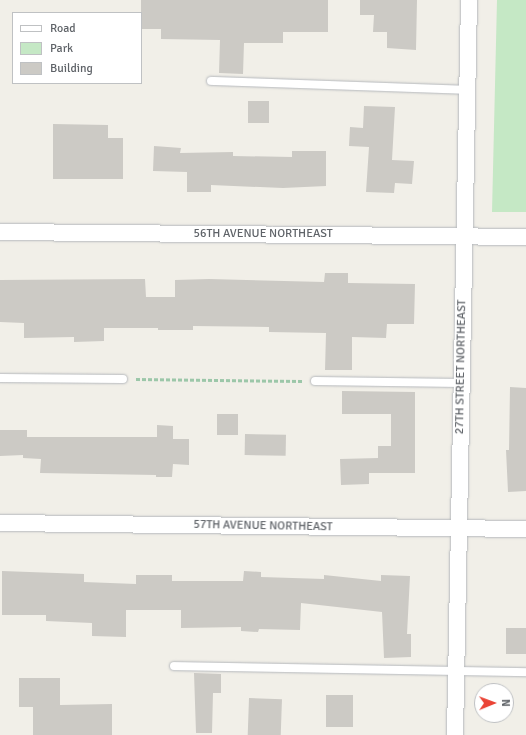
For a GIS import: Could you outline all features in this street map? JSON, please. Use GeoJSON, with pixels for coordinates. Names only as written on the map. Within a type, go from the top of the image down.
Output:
{"type":"FeatureCollection","features":[{"type":"Feature","properties":{"kind":"street","name":"27TH STREET NORTHEAST"},"geometry":{"type":"LineString","coordinates":[[455,735],[469,0]]}},
{"type":"Feature","properties":{"kind":"street","name":"56TH AVENUE NORTHEAST"},"geometry":{"type":"LineString","coordinates":[[0,232],[526,237]]}},
{"type":"Feature","properties":{"kind":"street","name":"57TH AVENUE NORTHEAST"},"geometry":{"type":"LineString","coordinates":[[0,523],[526,529]]}},
{"type":"Feature","properties":{"kind":"lane"},"geometry":{"type":"LineString","coordinates":[[211,81],[467,90]]}},
{"type":"Feature","properties":{"kind":"lane"},"geometry":{"type":"LineString","coordinates":[[0,378],[123,379]]}},
{"type":"Feature","properties":{"kind":"lane"},"geometry":{"type":"LineString","coordinates":[[315,381],[461,383]]}},
{"type":"Feature","properties":{"kind":"lane"},"geometry":{"type":"LineString","coordinates":[[174,666],[526,672]]}},
{"type":"Feature","properties":{"kind":"path"},"geometry":{"type":"LineString","coordinates":[[123,379],[315,381]]}},
{"type":"Feature","properties":{"kind":"green space"},"geometry":{"type":"Polygon","coordinates":[[[497,0],[526,0],[526,212],[492,212],[497,0]]]}},
{"type":"Feature","properties":{"kind":"building"},"geometry":{"type":"Polygon","coordinates":[[[141,0],[328,0],[328,32],[283,32],[283,43],[244,43],[243,74],[219,73],[220,40],[161,39],[161,29],[142,29],[141,0]]]}},
{"type":"Feature","properties":{"kind":"building"},"geometry":{"type":"Polygon","coordinates":[[[360,0],[417,0],[416,50],[387,48],[387,32],[373,32],[374,15],[360,15],[360,0]]]}},
{"type":"Feature","properties":{"kind":"building"},"geometry":{"type":"Polygon","coordinates":[[[248,101],[269,101],[269,123],[248,123],[248,101]]]}},
{"type":"Feature","properties":{"kind":"building"},"geometry":{"type":"Polygon","coordinates":[[[364,106],[395,107],[392,160],[414,161],[412,184],[395,183],[394,193],[366,192],[369,147],[349,146],[350,127],[363,128],[364,106]]]}},
{"type":"Feature","properties":{"kind":"building"},"geometry":{"type":"Polygon","coordinates":[[[53,124],[108,125],[108,138],[123,138],[123,179],[53,179],[53,124]]]}},
{"type":"Feature","properties":{"kind":"building"},"geometry":{"type":"Polygon","coordinates":[[[154,146],[181,148],[180,153],[233,152],[233,156],[292,157],[292,151],[326,151],[326,186],[283,188],[211,185],[211,192],[187,192],[187,172],[153,171],[154,146]]]}},
{"type":"Feature","properties":{"kind":"building"},"geometry":{"type":"Polygon","coordinates":[[[325,273],[348,273],[348,283],[415,284],[414,324],[387,324],[386,338],[352,337],[352,370],[325,370],[326,333],[269,332],[269,327],[193,326],[193,330],[158,330],[158,328],[104,328],[104,341],[74,342],[74,337],[24,338],[24,323],[0,322],[0,280],[145,279],[146,297],[175,297],[175,280],[209,279],[324,282],[325,273]]]}},
{"type":"Feature","properties":{"kind":"building"},"geometry":{"type":"Polygon","coordinates":[[[510,387],[526,388],[526,491],[508,492],[506,450],[509,450],[510,387]]]}},
{"type":"Feature","properties":{"kind":"building"},"geometry":{"type":"Polygon","coordinates":[[[342,391],[415,392],[415,473],[369,473],[369,484],[341,485],[340,459],[378,458],[378,446],[391,446],[391,414],[342,414],[342,391]]]}},
{"type":"Feature","properties":{"kind":"building"},"geometry":{"type":"Polygon","coordinates":[[[217,414],[238,414],[238,435],[217,435],[217,414]]]}},
{"type":"Feature","properties":{"kind":"building"},"geometry":{"type":"Polygon","coordinates":[[[157,425],[173,426],[173,439],[189,439],[189,465],[173,464],[172,477],[156,477],[156,475],[40,473],[41,459],[23,458],[23,455],[0,456],[0,430],[27,430],[27,437],[157,437],[157,425]]]}},
{"type":"Feature","properties":{"kind":"building"},"geometry":{"type":"Polygon","coordinates":[[[245,434],[286,435],[286,456],[245,455],[245,434]]]}},
{"type":"Feature","properties":{"kind":"building"},"geometry":{"type":"Polygon","coordinates":[[[2,571],[84,574],[84,582],[136,584],[136,575],[172,575],[172,581],[243,581],[244,571],[261,572],[261,577],[324,579],[324,575],[381,581],[381,575],[410,576],[407,634],[411,634],[411,657],[384,658],[382,612],[301,603],[300,630],[259,629],[258,632],[241,631],[241,627],[181,628],[181,610],[126,610],[126,637],[92,636],[92,623],[46,621],[46,615],[2,615],[2,571]]]}},
{"type":"Feature","properties":{"kind":"building"},"geometry":{"type":"Polygon","coordinates":[[[506,628],[526,628],[526,654],[506,654],[506,628]]]}},
{"type":"Feature","properties":{"kind":"building"},"geometry":{"type":"Polygon","coordinates":[[[194,673],[221,674],[221,693],[213,693],[212,733],[196,733],[194,673]]]}},
{"type":"Feature","properties":{"kind":"building"},"geometry":{"type":"Polygon","coordinates":[[[19,678],[60,678],[60,705],[112,704],[112,735],[33,735],[33,707],[19,707],[19,678]]]}},
{"type":"Feature","properties":{"kind":"building"},"geometry":{"type":"Polygon","coordinates":[[[326,695],[353,695],[353,727],[326,727],[326,695]]]}},
{"type":"Feature","properties":{"kind":"building"},"geometry":{"type":"Polygon","coordinates":[[[249,698],[282,699],[281,735],[248,735],[249,698]]]}}]}
